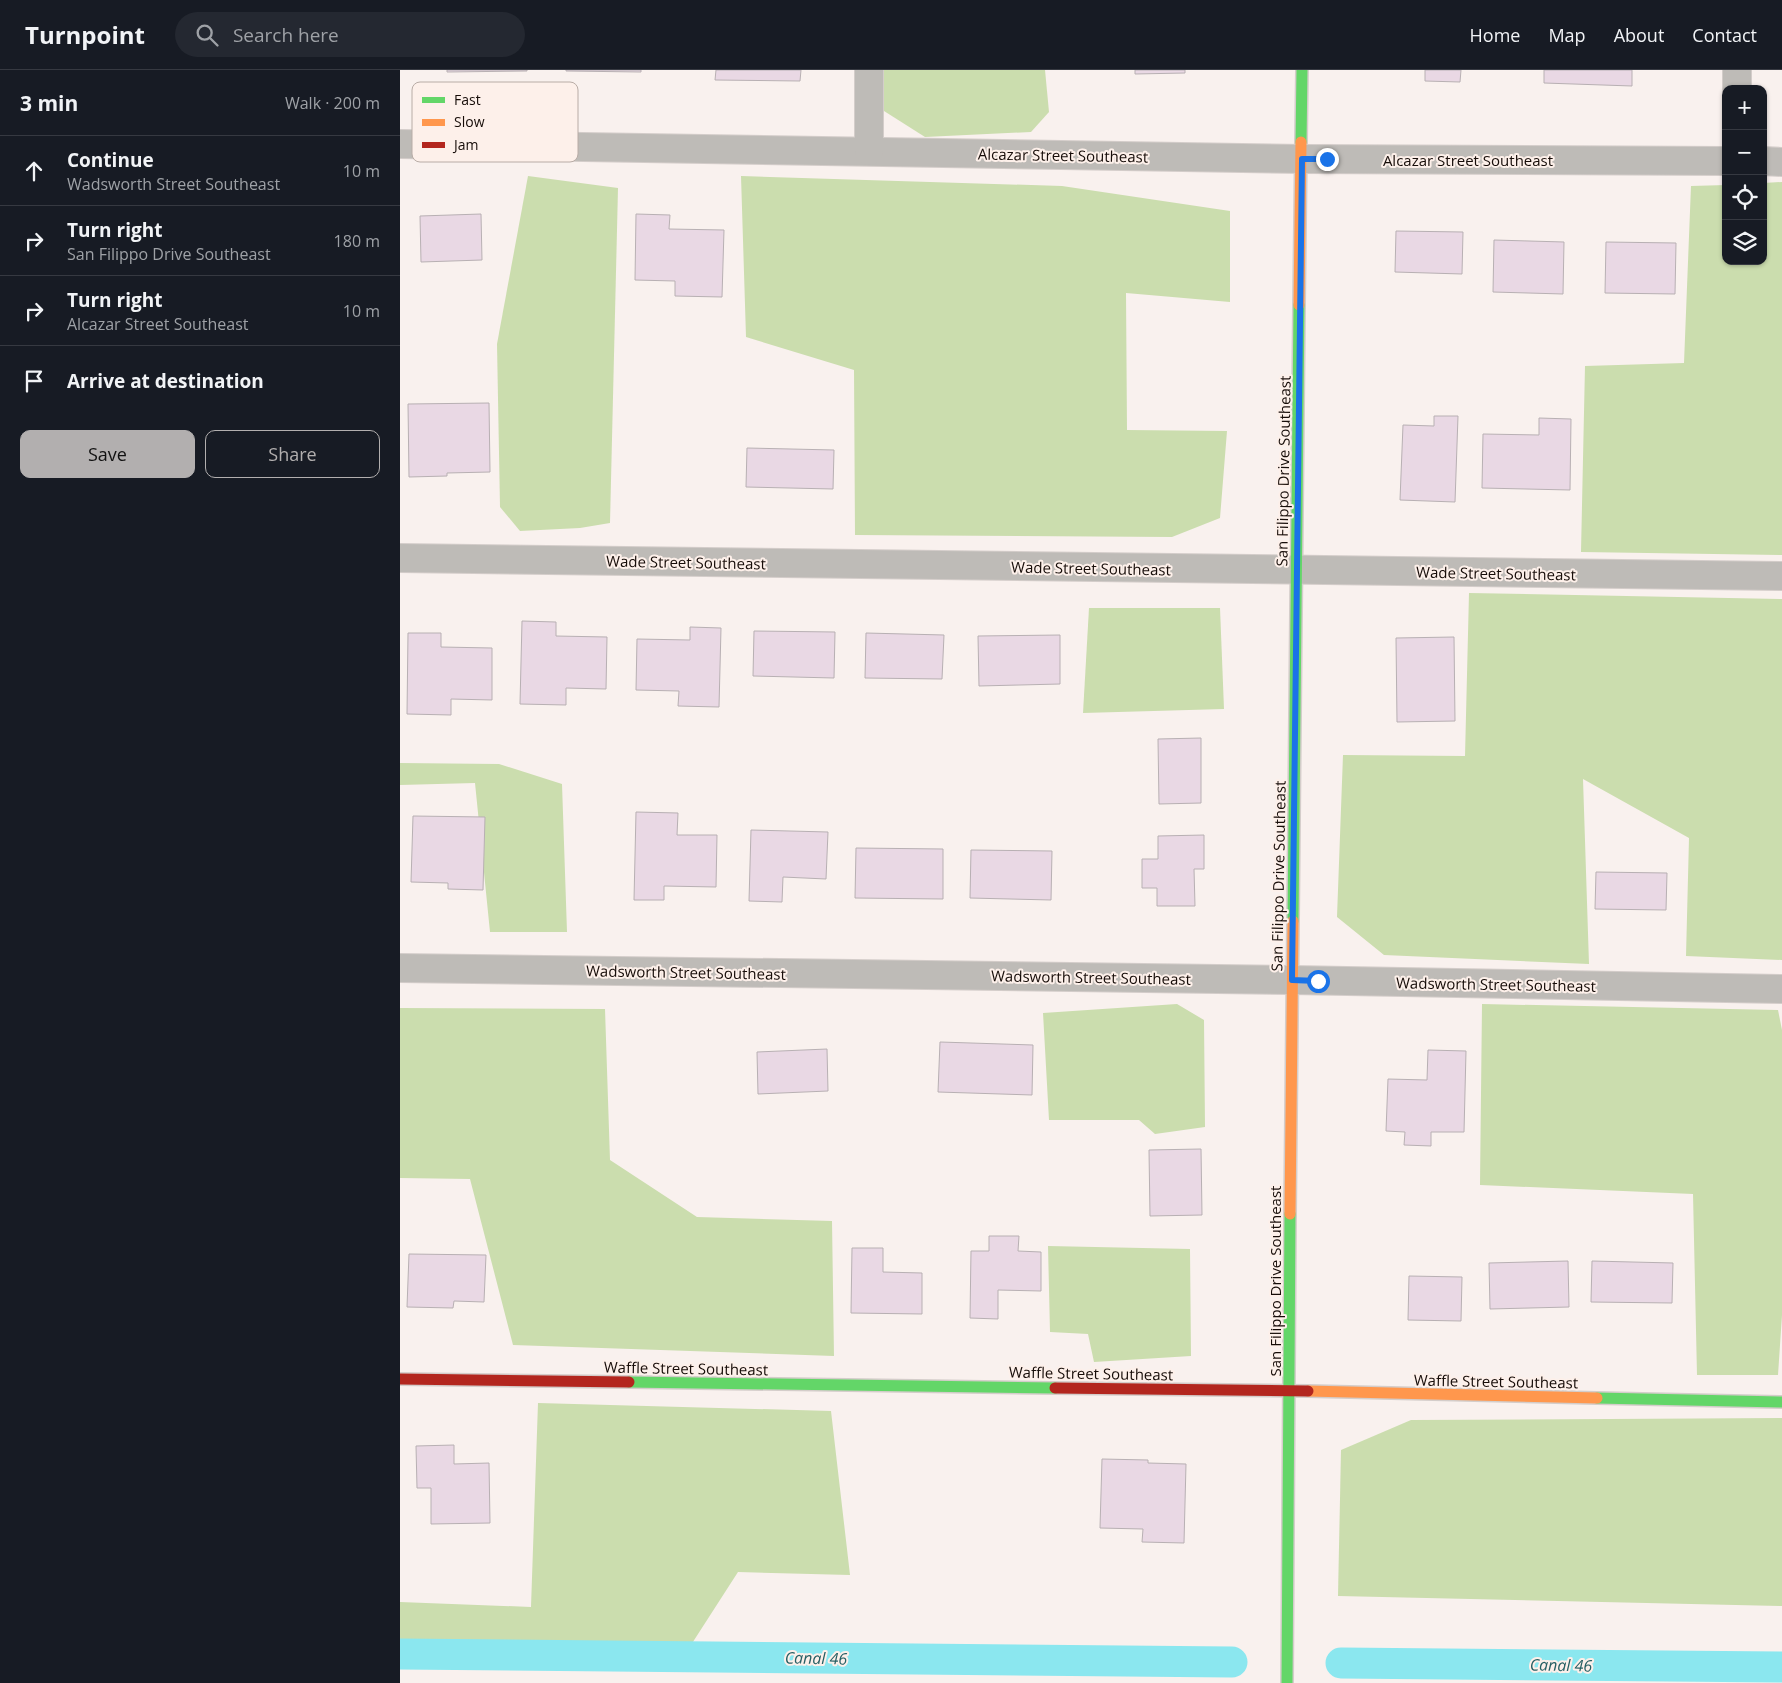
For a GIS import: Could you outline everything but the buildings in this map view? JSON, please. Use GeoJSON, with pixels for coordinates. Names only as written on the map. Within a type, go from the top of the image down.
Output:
{"type":"FeatureCollection","features":[{"type":"Feature","properties":{"kind":"street"},"geometry":{"type":"LineString","coordinates":[[869,70],[869,151]]}},
{"type":"Feature","properties":{"kind":"street","name":"San Filippo Drive Southeast"},"geometry":{"type":"LineString","coordinates":[[1287,1683],[1292,980],[1302,70]]}},
{"type":"Feature","properties":{"kind":"street"},"geometry":{"type":"LineString","coordinates":[[1737,70],[1737,85]]}},
{"type":"Feature","properties":{"kind":"street","name":"Alcazar Street Southeast"},"geometry":{"type":"LineString","coordinates":[[578,147],[1302,159],[1722,161]]}},
{"type":"Feature","properties":{"kind":"street"},"geometry":{"type":"LineString","coordinates":[[1767,161],[1782,162]]}},
{"type":"Feature","properties":{"kind":"street","name":"Wade Street Southeast"},"geometry":{"type":"LineString","coordinates":[[400,558],[1782,576]]}},
{"type":"Feature","properties":{"kind":"street","name":"Wadsworth Street Southeast"},"geometry":{"type":"LineString","coordinates":[[400,968],[1292,980],[1782,989]]}},
{"type":"Feature","properties":{"kind":"street","name":"Waffle Street Southeast"},"geometry":{"type":"LineString","coordinates":[[400,1379],[1289,1391],[1782,1402]]}},
{"type":"Feature","properties":{"kind":"green space"},"geometry":{"type":"Polygon","coordinates":[[[883,70],[1045,70],[1049,112],[1031,132],[925,137],[884,111],[883,70]]]}},
{"type":"Feature","properties":{"kind":"green space"},"geometry":{"type":"Polygon","coordinates":[[[528,176],[618,188],[610,523],[580,528],[520,531],[500,507],[497,344],[528,176]]]}},
{"type":"Feature","properties":{"kind":"green space"},"geometry":{"type":"Polygon","coordinates":[[[741,176],[1062,186],[1230,211],[1230,302],[1126,293],[1127,430],[1227,431],[1220,518],[1172,537],[855,535],[854,370],[746,337],[741,176]]]}},
{"type":"Feature","properties":{"kind":"green space"},"geometry":{"type":"Polygon","coordinates":[[[1782,182],[1782,555],[1581,552],[1585,366],[1684,363],[1691,186],[1722,185],[1722,265],[1767,265],[1767,183],[1782,182]]]}},
{"type":"Feature","properties":{"kind":"green space"},"geometry":{"type":"Polygon","coordinates":[[[1469,593],[1782,599],[1782,960],[1686,956],[1689,838],[1583,779],[1589,964],[1384,955],[1337,917],[1343,755],[1465,756],[1469,593]]]}},
{"type":"Feature","properties":{"kind":"green space"},"geometry":{"type":"Polygon","coordinates":[[[1089,608],[1220,608],[1224,709],[1083,713],[1089,608]]]}},
{"type":"Feature","properties":{"kind":"green space"},"geometry":{"type":"Polygon","coordinates":[[[400,763],[499,764],[562,784],[567,932],[490,932],[475,783],[400,785],[400,763]]]}},
{"type":"Feature","properties":{"kind":"green space"},"geometry":{"type":"Polygon","coordinates":[[[1177,1004],[1204,1020],[1205,1127],[1155,1134],[1139,1120],[1049,1120],[1043,1013],[1177,1004]]]}},
{"type":"Feature","properties":{"kind":"green space"},"geometry":{"type":"Polygon","coordinates":[[[1482,1004],[1778,1010],[1782,1030],[1782,1315],[1778,1375],[1697,1375],[1693,1194],[1480,1185],[1482,1004]]]}},
{"type":"Feature","properties":{"kind":"green space"},"geometry":{"type":"Polygon","coordinates":[[[400,1008],[605,1009],[610,1160],[697,1217],[832,1221],[834,1356],[513,1345],[470,1179],[400,1178],[400,1008]]]}},
{"type":"Feature","properties":{"kind":"green space"},"geometry":{"type":"Polygon","coordinates":[[[1048,1246],[1190,1249],[1191,1356],[1094,1362],[1088,1334],[1050,1332],[1048,1246]]]}},
{"type":"Feature","properties":{"kind":"green space"},"geometry":{"type":"Polygon","coordinates":[[[538,1403],[831,1411],[850,1575],[738,1572],[689,1648],[400,1645],[400,1602],[531,1607],[538,1403]]]}},
{"type":"Feature","properties":{"kind":"green space"},"geometry":{"type":"Polygon","coordinates":[[[1782,1418],[1782,1606],[1338,1596],[1341,1450],[1411,1420],[1782,1418]]]}},
{"type":"Feature","properties":{"kind":"waterway","name":"Canal 46"},"geometry":{"type":"LineString","coordinates":[[400,1654],[1232,1662]]}},
{"type":"Feature","properties":{"kind":"waterway","name":"Canal 46"},"geometry":{"type":"LineString","coordinates":[[1341,1663],[1782,1667]]}},
{"type":"Feature","properties":{"kind":"traffic: fast"},"geometry":{"type":"LineString","coordinates":[[1301,142],[1302,70]]}},
{"type":"Feature","properties":{"kind":"traffic: fast"},"geometry":{"type":"LineString","coordinates":[[1293,921],[1299,305]]}},
{"type":"Feature","properties":{"kind":"traffic: fast"},"geometry":{"type":"LineString","coordinates":[[1287,1683],[1290,1214]]}},
{"type":"Feature","properties":{"kind":"traffic: fast"},"geometry":{"type":"LineString","coordinates":[[629,1382],[1055,1388]]}},
{"type":"Feature","properties":{"kind":"traffic: fast"},"geometry":{"type":"LineString","coordinates":[[1597,1398],[1782,1402]]}},
{"type":"Feature","properties":{"kind":"traffic: slow"},"geometry":{"type":"LineString","coordinates":[[1299,305],[1301,142]]}},
{"type":"Feature","properties":{"kind":"traffic: slow"},"geometry":{"type":"LineString","coordinates":[[1290,1214],[1293,921]]}},
{"type":"Feature","properties":{"kind":"traffic: slow"},"geometry":{"type":"LineString","coordinates":[[1308,1391],[1597,1398]]}},
{"type":"Feature","properties":{"kind":"traffic: jam"},"geometry":{"type":"LineString","coordinates":[[400,1379],[629,1382]]}},
{"type":"Feature","properties":{"kind":"traffic: jam"},"geometry":{"type":"LineString","coordinates":[[1055,1388],[1308,1391]]}},
{"type":"Feature","properties":{"kind":"route"},"geometry":{"type":"LineString","coordinates":[[1318,981],[1292,980],[1302,159],[1327,159]]}}]}
